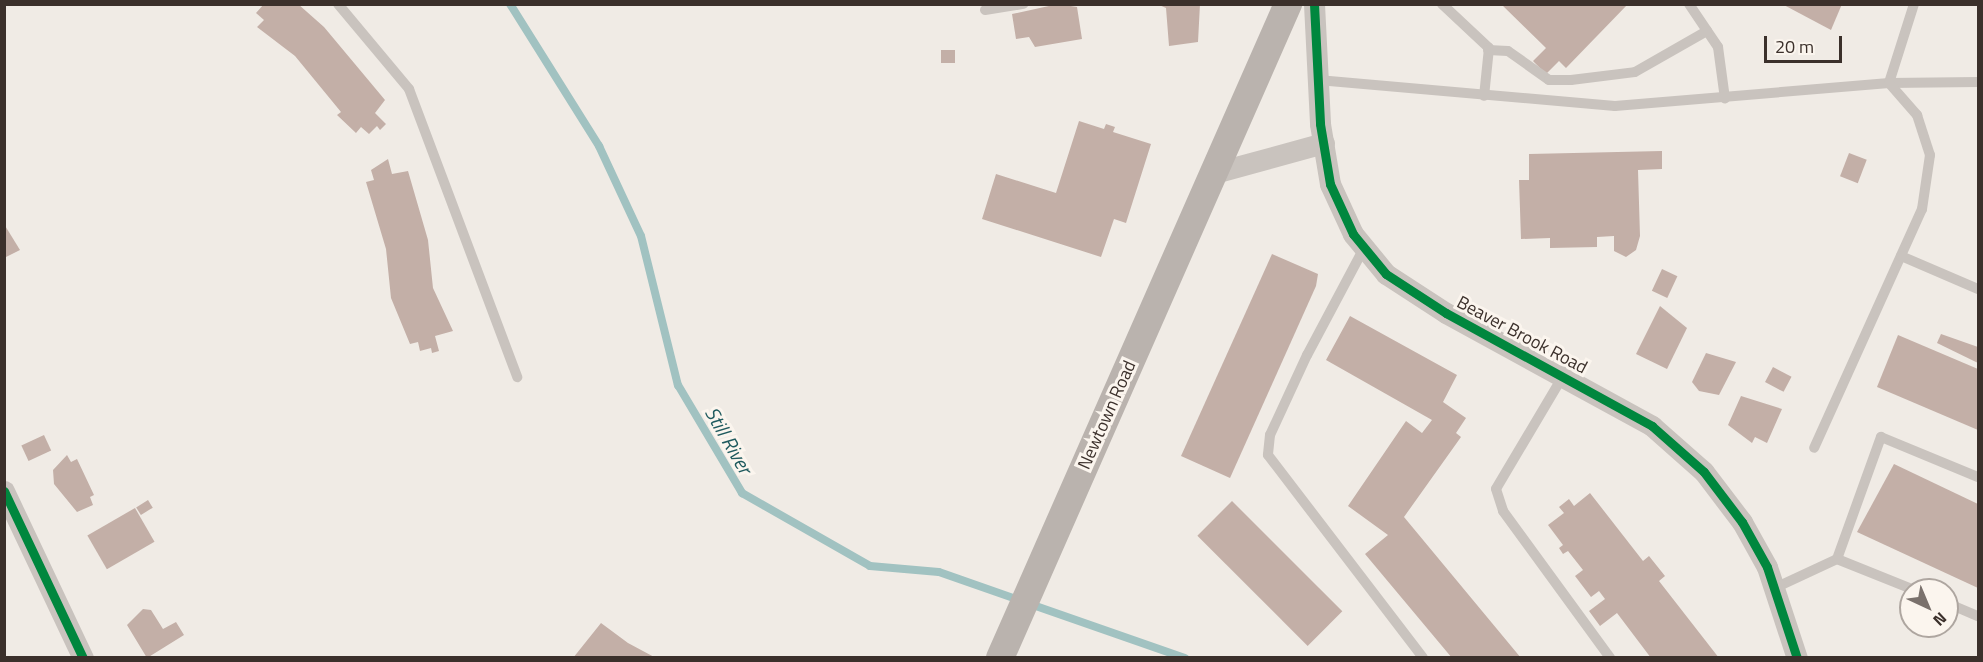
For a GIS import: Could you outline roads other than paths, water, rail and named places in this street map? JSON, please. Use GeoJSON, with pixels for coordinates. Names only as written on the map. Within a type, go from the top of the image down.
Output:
{"type":"FeatureCollection","features":[{"type":"Feature","properties":{"kind":"main road","name":"Newtown Road"},"geometry":{"type":"LineString","coordinates":[[1000,657],[1288,4]]}},
{"type":"Feature","properties":{"kind":"street","name":"Beaver Brook Road"},"geometry":{"type":"LineString","coordinates":[[1314,4],[1318,80],[1330,184],[1364,248],[1386,274],[1446,314],[1564,376],[1652,426],[1704,472],[1743,522],[1775,588],[1797,657]]}},
{"type":"Feature","properties":{"kind":"street"},"geometry":{"type":"LineString","coordinates":[[1214,173],[1324,143]]}},
{"type":"Feature","properties":{"kind":"street"},"geometry":{"type":"LineString","coordinates":[[4,491],[83,657]]}},
{"type":"Feature","properties":{"kind":"lane"},"geometry":{"type":"LineString","coordinates":[[338,4],[409,89],[517,377]]}},
{"type":"Feature","properties":{"kind":"lane"},"geometry":{"type":"LineString","coordinates":[[985,10],[1023,4]]}},
{"type":"Feature","properties":{"kind":"lane"},"geometry":{"type":"LineString","coordinates":[[1442,4],[1488,50],[1508,51],[1549,80],[1571,80],[1635,72],[1707,31]]}},
{"type":"Feature","properties":{"kind":"lane"},"geometry":{"type":"LineString","coordinates":[[1689,4],[1718,46],[1725,99]]}},
{"type":"Feature","properties":{"kind":"lane"},"geometry":{"type":"LineString","coordinates":[[1889,83],[1914,4]]}},
{"type":"Feature","properties":{"kind":"lane"},"geometry":{"type":"LineString","coordinates":[[1484,96],[1488,50]]}},
{"type":"Feature","properties":{"kind":"lane"},"geometry":{"type":"LineString","coordinates":[[1318,80],[1615,106],[1725,99],[1889,83],[1978,82]]}},
{"type":"Feature","properties":{"kind":"lane"},"geometry":{"type":"LineString","coordinates":[[1814,448],[1922,209],[1930,155],[1917,115],[1889,83]]}},
{"type":"Feature","properties":{"kind":"lane"},"geometry":{"type":"LineString","coordinates":[[1364,248],[1307,355],[1270,435],[1268,455],[1423,657]]}},
{"type":"Feature","properties":{"kind":"lane"},"geometry":{"type":"LineString","coordinates":[[1901,256],[1978,290]]}},
{"type":"Feature","properties":{"kind":"lane"},"geometry":{"type":"LineString","coordinates":[[1564,376],[1496,489],[1503,511],[1610,657]]}},
{"type":"Feature","properties":{"kind":"lane"},"geometry":{"type":"LineString","coordinates":[[1775,588],[1837,559],[1881,437],[1978,477]]}},
{"type":"Feature","properties":{"kind":"lane"},"geometry":{"type":"LineString","coordinates":[[1837,559],[1899,584]]}},
{"type":"Feature","properties":{"kind":"lane"},"geometry":{"type":"LineString","coordinates":[[1959,608],[1978,616]]}},
{"type":"Feature","properties":{"kind":"waterway","name":"Still River"},"geometry":{"type":"LineString","coordinates":[[510,4],[599,146],[641,236],[678,385],[742,493],[870,566],[939,572],[1019,600]]}},
{"type":"Feature","properties":{"kind":"waterway","name":"Still River"},"geometry":{"type":"LineString","coordinates":[[1030,604],[1185,658]]}}]}
